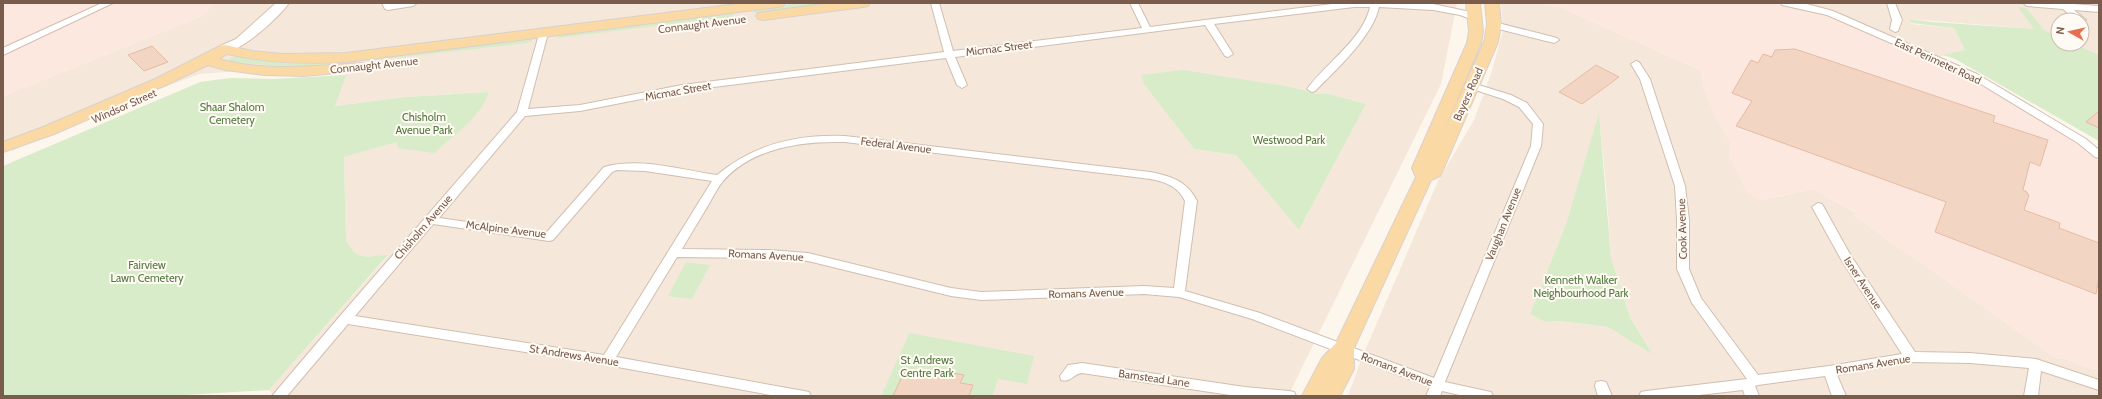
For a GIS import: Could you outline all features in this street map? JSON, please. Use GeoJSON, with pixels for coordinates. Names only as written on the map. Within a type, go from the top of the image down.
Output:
{"type":"FeatureCollection","features":[{"type":"Feature","properties":{"kind":"main road","name":"Connaught Avenue"},"geometry":{"type":"LineString","coordinates":[[744,13],[778,3]]}},
{"type":"Feature","properties":{"kind":"main road","name":"Connaught Avenue"},"geometry":{"type":"LineString","coordinates":[[211,61],[249,70],[291,71],[366,67],[541,39],[744,13],[863,3]]}},
{"type":"Feature","properties":{"kind":"main road","name":"Bayers Road"},"geometry":{"type":"LineString","coordinates":[[1312,396],[1329,363],[1344,348],[1424,177],[1434,172],[1491,42],[1494,25],[1492,3]]}},
{"type":"Feature","properties":{"kind":"main road","name":"Bayers Road"},"geometry":{"type":"LineString","coordinates":[[1424,177],[1420,168],[1474,43],[1475,8]]}},
{"type":"Feature","properties":{"kind":"main road","name":"Connaught Avenue"},"geometry":{"type":"LineString","coordinates":[[232,48],[278,58],[360,56],[541,39]]}},
{"type":"Feature","properties":{"kind":"main road","name":"Windsor Street"},"geometry":{"type":"LineString","coordinates":[[3,156],[100,118],[181,81],[232,48]]}},
{"type":"Feature","properties":{"kind":"main road","name":"Windsor Street"},"geometry":{"type":"LineString","coordinates":[[3,147],[38,135],[211,61]]}},
{"type":"Feature","properties":{"kind":"main road"},"geometry":{"type":"LineString","coordinates":[[181,81],[217,71],[249,70]]}},
{"type":"Feature","properties":{"kind":"main road","name":"Bayers Road"},"geometry":{"type":"LineString","coordinates":[[1330,396],[1344,369],[1344,348]]}},
{"type":"Feature","properties":{"kind":"street"},"geometry":{"type":"LineString","coordinates":[[3,52],[109,3]]}},
{"type":"Feature","properties":{"kind":"street"},"geometry":{"type":"LineString","coordinates":[[386,3],[388,7],[413,3]]}},
{"type":"Feature","properties":{"kind":"street"},"geometry":{"type":"LineString","coordinates":[[935,3],[949,54],[962,85]]}},
{"type":"Feature","properties":{"kind":"street"},"geometry":{"type":"LineString","coordinates":[[1134,3],[1147,29]]}},
{"type":"Feature","properties":{"kind":"street","name":"East Perimeter Road"},"geometry":{"type":"LineString","coordinates":[[1785,3],[1800,5],[1830,13],[1932,56],[1974,76],[2082,141],[2099,155]]}},
{"type":"Feature","properties":{"kind":"street"},"geometry":{"type":"LineString","coordinates":[[1891,3],[1897,20],[1895,29]]}},
{"type":"Feature","properties":{"kind":"street"},"geometry":{"type":"LineString","coordinates":[[2027,3],[2099,9]]}},
{"type":"Feature","properties":{"kind":"street","name":"Windsor Street"},"geometry":{"type":"LineString","coordinates":[[232,48],[286,4]]}},
{"type":"Feature","properties":{"kind":"street","name":"Micmac Street"},"geometry":{"type":"LineString","coordinates":[[522,113],[580,108],[682,88],[1354,4],[1375,4],[1465,13],[1475,8]]}},
{"type":"Feature","properties":{"kind":"street"},"geometry":{"type":"LineString","coordinates":[[1312,89],[1361,35],[1376,9],[1375,4]]}},
{"type":"Feature","properties":{"kind":"street"},"geometry":{"type":"LineString","coordinates":[[2066,7],[2072,12]]}},
{"type":"Feature","properties":{"kind":"street"},"geometry":{"type":"LineString","coordinates":[[1208,22],[1228,54]]}},
{"type":"Feature","properties":{"kind":"street"},"geometry":{"type":"LineString","coordinates":[[1494,25],[1554,40]]}},
{"type":"Feature","properties":{"kind":"street","name":"Chisholm Avenue"},"geometry":{"type":"LineString","coordinates":[[279,396],[522,113],[541,39]]}},
{"type":"Feature","properties":{"kind":"street","name":"Cook Avenue"},"geometry":{"type":"LineString","coordinates":[[1636,64],[1645,79],[1680,186],[1683,220],[1683,269],[1689,286],[1696,300],[1751,387]]}},
{"type":"Feature","properties":{"kind":"street","name":"Vaughan Avenue"},"geometry":{"type":"LineString","coordinates":[[1435,390],[1536,146],[1538,124],[1523,106],[1507,97],[1472,86]]}},
{"type":"Feature","properties":{"kind":"street","name":"Federal Avenue"},"geometry":{"type":"LineString","coordinates":[[607,360],[719,179],[746,158],[794,140],[823,137],[1164,178],[1182,187],[1191,201],[1179,293]]}},
{"type":"Feature","properties":{"kind":"street","name":"East Perimeter Road"},"geometry":{"type":"LineString","coordinates":[[2082,141],[2099,147]]}},
{"type":"Feature","properties":{"kind":"street","name":"McAlpine Avenue"},"geometry":{"type":"LineString","coordinates":[[429,220],[549,236],[608,169],[614,166],[644,168],[719,179]]}},
{"type":"Feature","properties":{"kind":"street","name":"Isner Avenue"},"geometry":{"type":"LineString","coordinates":[[1818,207],[1846,258],[1911,357]]}},
{"type":"Feature","properties":{"kind":"street","name":"Romans Avenue"},"geometry":{"type":"LineString","coordinates":[[673,253],[769,254],[808,257],[951,292],[981,296],[1144,290],[1179,293],[1256,316],[1344,348],[1435,390],[1486,396]]}},
{"type":"Feature","properties":{"kind":"street","name":"St Andrews Avenue"},"geometry":{"type":"LineString","coordinates":[[344,319],[607,360],[804,396]]}},
{"type":"Feature","properties":{"kind":"street","name":"Romans Avenue"},"geometry":{"type":"LineString","coordinates":[[1646,396],[1751,387],[1829,371],[1911,357],[1970,358],[2036,364],[2099,384]]}},
{"type":"Feature","properties":{"kind":"street"},"geometry":{"type":"LineString","coordinates":[[2031,396],[2036,364]]}},
{"type":"Feature","properties":{"kind":"street","name":"Barnstead Lane"},"geometry":{"type":"LineString","coordinates":[[1066,376],[1073,370],[1082,368],[1248,394],[1289,396]]}},
{"type":"Feature","properties":{"kind":"street"},"geometry":{"type":"LineString","coordinates":[[1829,371],[1839,396]]}},
{"type":"Feature","properties":{"kind":"shaded area"},"geometry":{"type":"Polygon","coordinates":[[[3,3],[214,3],[202,16],[3,96],[3,3]]]}},
{"type":"Feature","properties":{"kind":"shaded area"},"geometry":{"type":"Polygon","coordinates":[[[214,3],[1457,3],[1441,84],[1288,396],[993,396],[998,379],[909,333],[881,396],[274,396],[269,390],[388,256],[360,256],[351,251],[346,239],[344,157],[397,142],[488,92],[405,97],[334,106],[349,63],[200,74],[85,116],[12,151],[3,145],[3,96],[202,16],[214,3]],[[1142,75],[1144,84],[1194,149],[1236,155],[1299,230],[1366,104],[1329,94],[1318,94],[1292,87],[1142,75]],[[709,265],[668,295],[692,298],[709,265]]]}},
{"type":"Feature","properties":{"kind":"shaded area"},"geometry":{"type":"Polygon","coordinates":[[[1501,3],[1539,3],[1558,6],[1700,70],[1704,88],[1731,144],[1729,156],[1761,200],[1813,189],[1858,214],[1853,215],[2056,358],[2065,359],[2099,371],[2099,396],[1348,396],[1361,360],[1438,181],[1474,120],[1491,74],[1503,31],[1501,3]],[[1599,115],[1566,224],[1530,314],[1545,322],[1560,321],[1608,327],[1651,353],[1630,317],[1611,258],[1599,115]]]}},
{"type":"Feature","properties":{"kind":"shaded area"},"geometry":{"type":"Polygon","coordinates":[[[1539,3],[1785,3],[1815,8],[1974,76],[2082,141],[2099,147],[2099,371],[2065,359],[2056,358],[1853,215],[1857,213],[1813,189],[1760,200],[1747,193],[1729,155],[1731,144],[1715,118],[1704,88],[1700,70],[1558,6],[1539,3]]]}},
{"type":"Feature","properties":{"kind":"shaded area"},"geometry":{"type":"Polygon","coordinates":[[[1785,3],[2099,3],[2099,55],[2090,51],[2090,12],[2050,12],[2050,34],[2044,31],[2026,8],[2035,29],[1910,19],[1911,24],[1954,28],[1965,50],[1935,58],[1785,3]]]}},
{"type":"Feature","properties":{"kind":"green space"},"geometry":{"type":"Polygon","coordinates":[[[798,3],[838,3],[755,13],[752,10],[798,3]]]}},
{"type":"Feature","properties":{"kind":"green space"},"geometry":{"type":"Polygon","coordinates":[[[2018,7],[2026,8],[2044,30],[2050,33],[2050,52],[2090,51],[2099,55],[2099,141],[1955,59],[1943,55],[1965,50],[1954,28],[1911,23],[1909,19],[2034,29],[2018,7]]]}},
{"type":"Feature","properties":{"kind":"green space"},"geometry":{"type":"Polygon","coordinates":[[[733,12],[734,15],[729,17],[557,38],[559,35],[733,12]]]}},
{"type":"Feature","properties":{"kind":"green space"},"geometry":{"type":"Polygon","coordinates":[[[531,38],[532,41],[527,43],[367,61],[367,59],[531,38]]]}},
{"type":"Feature","properties":{"kind":"green space"},"geometry":{"type":"Polygon","coordinates":[[[234,57],[346,62],[338,65],[308,67],[251,64],[227,60],[234,57]]]}},
{"type":"Feature","properties":{"kind":"green space","name":"Westwood Park"},"geometry":{"type":"Polygon","coordinates":[[[1183,70],[1292,87],[1318,94],[1329,94],[1366,104],[1299,230],[1236,155],[1194,149],[1144,84],[1141,75],[1183,70]]]}},
{"type":"Feature","properties":{"kind":"green space","name":"Fairview Lawn Cemetery"},"geometry":{"type":"Polygon","coordinates":[[[346,75],[335,106],[405,97],[489,92],[479,110],[466,126],[434,153],[398,148],[397,142],[344,157],[346,239],[353,251],[362,256],[388,255],[269,390],[168,396],[3,396],[3,166],[200,82],[230,78],[272,79],[346,75]]]}},
{"type":"Feature","properties":{"kind":"green space","name":"Kenneth Walker Neighbourhood Park"},"geometry":{"type":"Polygon","coordinates":[[[1599,113],[1611,258],[1630,317],[1652,354],[1608,327],[1560,321],[1545,322],[1530,314],[1566,224],[1599,113]]]}},
{"type":"Feature","properties":{"kind":"green space"},"geometry":{"type":"Polygon","coordinates":[[[686,262],[710,265],[692,299],[668,296],[686,262]]]}},
{"type":"Feature","properties":{"kind":"green space","name":"St Andrews Centre Park"},"geometry":{"type":"Polygon","coordinates":[[[909,333],[1034,356],[1027,384],[998,379],[993,396],[881,396],[909,333]]]}},
{"type":"Feature","properties":{"kind":"building"},"geometry":{"type":"Polygon","coordinates":[[[152,46],[168,62],[144,71],[128,55],[152,46]]]}},
{"type":"Feature","properties":{"kind":"building"},"geometry":{"type":"Polygon","coordinates":[[[1795,49],[1995,116],[1993,122],[2048,140],[2040,166],[2030,162],[2023,190],[2029,195],[2024,210],[2060,223],[2059,228],[2099,243],[2099,277],[2096,294],[1935,232],[1946,202],[1736,126],[1752,101],[1732,93],[1751,60],[1758,63],[1763,54],[1772,57],[1775,50],[1795,49]]]}},
{"type":"Feature","properties":{"kind":"building"},"geometry":{"type":"Polygon","coordinates":[[[1596,65],[1619,77],[1582,104],[1559,92],[1596,65]]]}},
{"type":"Feature","properties":{"kind":"building"},"geometry":{"type":"Polygon","coordinates":[[[2099,111],[2099,128],[2086,122],[2099,111]]]}},
{"type":"Feature","properties":{"kind":"building"},"geometry":{"type":"Polygon","coordinates":[[[938,370],[964,375],[960,383],[973,385],[969,396],[893,396],[904,372],[935,378],[938,370]]]}},
{"type":"Feature","properties":{"kind":"park label","name":"Shaar Shalom Cemetery"},"geometry":{"type":"Point","coordinates":[232,113]}},
{"type":"Feature","properties":{"kind":"park label","name":"Chisholm Avenue Park"},"geometry":{"type":"Point","coordinates":[424,123]}}]}
